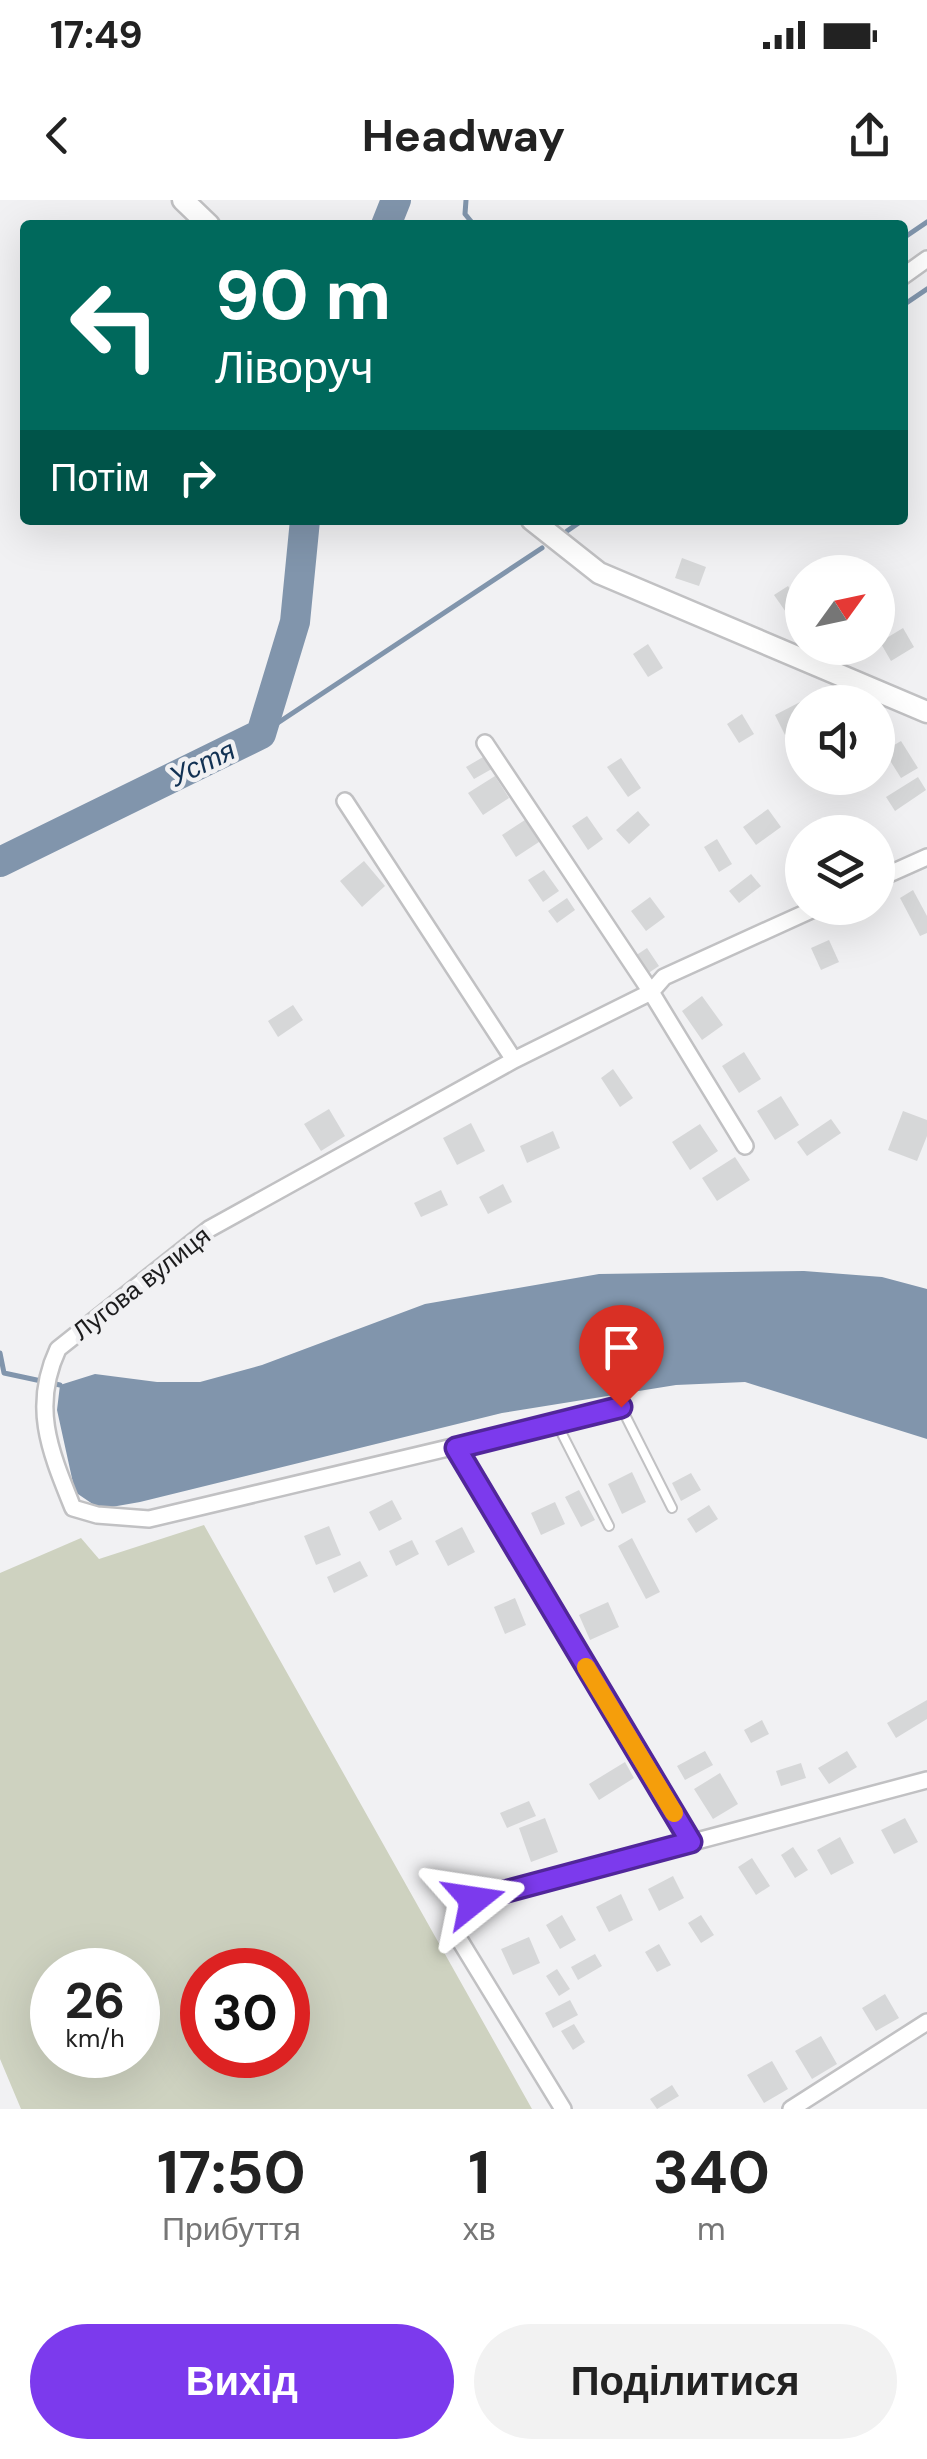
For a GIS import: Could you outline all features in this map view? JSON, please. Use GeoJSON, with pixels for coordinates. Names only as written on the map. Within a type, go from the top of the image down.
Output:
{"type":"FeatureCollection","features":[{"type":"Feature","properties":{"kind":"street"},"geometry":{"type":"LineString","coordinates":[[184,200],[205,220]]}},
{"type":"Feature","properties":{"kind":"street"},"geometry":{"type":"LineString","coordinates":[[545,525],[600,573],[927,712]]}},
{"type":"Feature","properties":{"kind":"street"},"geometry":{"type":"LineString","coordinates":[[485,743],[651,992],[745,1146]]}},
{"type":"Feature","properties":{"kind":"street"},"geometry":{"type":"LineString","coordinates":[[345,800],[514,1060]]}},
{"type":"Feature","properties":{"kind":"street"},"geometry":{"type":"LineString","coordinates":[[895,872],[927,857]]}},
{"type":"Feature","properties":{"kind":"street","name":"Лугова вулиця"},"geometry":{"type":"LineString","coordinates":[[621,1407],[456,1448],[332,1472],[149,1519],[97,1515],[73,1508],[42,1411],[45,1377],[58,1348],[208,1229],[514,1060],[651,992],[664,977],[785,922]]}},
{"type":"Feature","properties":{"kind":"street"},"geometry":{"type":"LineString","coordinates":[[456,1448],[691,1842]]}},
{"type":"Feature","properties":{"kind":"street"},"geometry":{"type":"LineString","coordinates":[[564,2109],[459,1939],[455,1930],[463,1907],[474,1900],[927,1780]]}},
{"type":"Feature","properties":{"kind":"street"},"geometry":{"type":"LineString","coordinates":[[791,2109],[927,2022]]}},
{"type":"Feature","properties":{"kind":"lane"},"geometry":{"type":"LineString","coordinates":[[621,1407],[672,1508]]}},
{"type":"Feature","properties":{"kind":"lane"},"geometry":{"type":"LineString","coordinates":[[556,1422],[609,1526]]}},
{"type":"Feature","properties":{"kind":"green space"},"geometry":{"type":"Polygon","coordinates":[[[204,1525],[532,2109],[21,2109],[0,2059],[0,1573],[81,1538],[99,1559],[204,1525]]]}},
{"type":"Feature","properties":{"kind":"water"},"geometry":{"type":"Polygon","coordinates":[[[804,1271],[882,1277],[927,1289],[927,1439],[745,1382],[676,1385],[502,1413],[140,1502],[100,1509],[75,1492],[57,1410],[60,1385],[95,1374],[157,1382],[200,1382],[262,1365],[425,1304],[599,1274],[804,1271]]]}},
{"type":"Feature","properties":{"kind":"building"},"geometry":{"type":"Polygon","coordinates":[[[682,558],[706,567],[699,586],[675,578],[682,558]]]}},
{"type":"Feature","properties":{"kind":"building"},"geometry":{"type":"Polygon","coordinates":[[[785,588],[785,611],[774,595],[785,588]]]}},
{"type":"Feature","properties":{"kind":"building"},"geometry":{"type":"Polygon","coordinates":[[[903,628],[914,647],[895,659],[895,633],[903,628]]]}},
{"type":"Feature","properties":{"kind":"building"},"geometry":{"type":"Polygon","coordinates":[[[648,644],[663,668],[648,677],[633,654],[648,644]]]}},
{"type":"Feature","properties":{"kind":"building"},"geometry":{"type":"Polygon","coordinates":[[[785,710],[785,735],[775,715],[785,710]]]}},
{"type":"Feature","properties":{"kind":"building"},"geometry":{"type":"Polygon","coordinates":[[[742,714],[754,734],[739,743],[727,724],[742,714]]]}},
{"type":"Feature","properties":{"kind":"building"},"geometry":{"type":"Polygon","coordinates":[[[901,741],[918,768],[901,778],[895,768],[895,745],[901,741]]]}},
{"type":"Feature","properties":{"kind":"building"},"geometry":{"type":"Polygon","coordinates":[[[490,753],[497,766],[474,779],[466,767],[490,753]]]}},
{"type":"Feature","properties":{"kind":"building"},"geometry":{"type":"Polygon","coordinates":[[[621,758],[641,788],[628,797],[607,767],[621,758]]]}},
{"type":"Feature","properties":{"kind":"building"},"geometry":{"type":"Polygon","coordinates":[[[495,776],[509,798],[483,815],[468,793],[495,776]]]}},
{"type":"Feature","properties":{"kind":"building"},"geometry":{"type":"Polygon","coordinates":[[[918,777],[926,790],[895,811],[886,797],[895,795],[918,777]]]}},
{"type":"Feature","properties":{"kind":"building"},"geometry":{"type":"Polygon","coordinates":[[[768,809],[781,827],[756,845],[743,827],[768,809]]]}},
{"type":"Feature","properties":{"kind":"building"},"geometry":{"type":"Polygon","coordinates":[[[638,811],[650,825],[629,844],[616,830],[638,811]]]}},
{"type":"Feature","properties":{"kind":"building"},"geometry":{"type":"Polygon","coordinates":[[[587,816],[603,839],[588,850],[572,826],[587,816]]]}},
{"type":"Feature","properties":{"kind":"building"},"geometry":{"type":"Polygon","coordinates":[[[528,818],[542,840],[516,857],[502,835],[528,818]]]}},
{"type":"Feature","properties":{"kind":"building"},"geometry":{"type":"Polygon","coordinates":[[[717,839],[732,864],[719,872],[704,847],[717,839]]]}},
{"type":"Feature","properties":{"kind":"building"},"geometry":{"type":"Polygon","coordinates":[[[364,861],[385,886],[362,907],[340,881],[364,861]]]}},
{"type":"Feature","properties":{"kind":"building"},"geometry":{"type":"Polygon","coordinates":[[[544,870],[559,891],[543,902],[528,880],[544,870]]]}},
{"type":"Feature","properties":{"kind":"building"},"geometry":{"type":"Polygon","coordinates":[[[751,874],[761,886],[739,903],[729,891],[751,874]]]}},
{"type":"Feature","properties":{"kind":"building"},"geometry":{"type":"Polygon","coordinates":[[[913,890],[927,916],[927,933],[920,936],[900,898],[913,890]]]}},
{"type":"Feature","properties":{"kind":"building"},"geometry":{"type":"Polygon","coordinates":[[[650,897],[665,917],[646,931],[631,911],[650,897]]]}},
{"type":"Feature","properties":{"kind":"building"},"geometry":{"type":"Polygon","coordinates":[[[567,898],[575,910],[557,923],[548,911],[567,898]]]}},
{"type":"Feature","properties":{"kind":"building"},"geometry":{"type":"Polygon","coordinates":[[[829,940],[839,962],[821,970],[811,948],[829,940]]]}},
{"type":"Feature","properties":{"kind":"building"},"geometry":{"type":"Polygon","coordinates":[[[647,948],[659,966],[647,974],[635,956],[647,948]]]}},
{"type":"Feature","properties":{"kind":"building"},"geometry":{"type":"Polygon","coordinates":[[[702,996],[723,1025],[702,1040],[682,1011],[702,996]]]}},
{"type":"Feature","properties":{"kind":"building"},"geometry":{"type":"Polygon","coordinates":[[[293,1005],[303,1020],[278,1037],[268,1021],[293,1005]]]}},
{"type":"Feature","properties":{"kind":"building"},"geometry":{"type":"Polygon","coordinates":[[[744,1052],[761,1079],[739,1093],[722,1066],[744,1052]]]}},
{"type":"Feature","properties":{"kind":"building"},"geometry":{"type":"Polygon","coordinates":[[[613,1069],[633,1098],[620,1107],[601,1078],[613,1069]]]}},
{"type":"Feature","properties":{"kind":"building"},"geometry":{"type":"Polygon","coordinates":[[[781,1096],[799,1125],[775,1140],[757,1111],[781,1096]]]}},
{"type":"Feature","properties":{"kind":"building"},"geometry":{"type":"Polygon","coordinates":[[[329,1109],[345,1136],[321,1151],[304,1124],[329,1109]]]}},
{"type":"Feature","properties":{"kind":"building"},"geometry":{"type":"Polygon","coordinates":[[[903,1111],[927,1120],[927,1136],[917,1161],[888,1150],[903,1111]]]}},
{"type":"Feature","properties":{"kind":"building"},"geometry":{"type":"Polygon","coordinates":[[[831,1119],[841,1133],[807,1156],[797,1142],[831,1119]]]}},
{"type":"Feature","properties":{"kind":"building"},"geometry":{"type":"Polygon","coordinates":[[[471,1123],[485,1151],[457,1165],[443,1138],[471,1123]]]}},
{"type":"Feature","properties":{"kind":"building"},"geometry":{"type":"Polygon","coordinates":[[[700,1124],[718,1151],[690,1170],[672,1142],[700,1124]]]}},
{"type":"Feature","properties":{"kind":"building"},"geometry":{"type":"Polygon","coordinates":[[[553,1131],[560,1148],[527,1163],[520,1146],[553,1131]]]}},
{"type":"Feature","properties":{"kind":"building"},"geometry":{"type":"Polygon","coordinates":[[[735,1157],[750,1180],[717,1201],[702,1178],[735,1157]]]}},
{"type":"Feature","properties":{"kind":"building"},"geometry":{"type":"Polygon","coordinates":[[[503,1184],[512,1202],[488,1214],[479,1197],[503,1184]]]}},
{"type":"Feature","properties":{"kind":"building"},"geometry":{"type":"Polygon","coordinates":[[[441,1190],[448,1205],[421,1217],[414,1203],[441,1190]]]}},
{"type":"Feature","properties":{"kind":"building"},"geometry":{"type":"Polygon","coordinates":[[[632,1472],[646,1502],[622,1514],[608,1484],[632,1472]]]}},
{"type":"Feature","properties":{"kind":"building"},"geometry":{"type":"Polygon","coordinates":[[[691,1473],[701,1490],[681,1501],[672,1483],[691,1473]]]}},
{"type":"Feature","properties":{"kind":"building"},"geometry":{"type":"Polygon","coordinates":[[[579,1490],[595,1520],[581,1527],[565,1497],[579,1490]]]}},
{"type":"Feature","properties":{"kind":"building"},"geometry":{"type":"Polygon","coordinates":[[[392,1500],[402,1519],[379,1531],[369,1512],[392,1500]]]}},
{"type":"Feature","properties":{"kind":"building"},"geometry":{"type":"Polygon","coordinates":[[[555,1502],[565,1524],[541,1535],[531,1513],[555,1502]]]}},
{"type":"Feature","properties":{"kind":"building"},"geometry":{"type":"Polygon","coordinates":[[[709,1505],[718,1519],[696,1533],[687,1519],[709,1505]]]}},
{"type":"Feature","properties":{"kind":"building"},"geometry":{"type":"Polygon","coordinates":[[[329,1526],[341,1555],[316,1565],[304,1536],[329,1526]]]}},
{"type":"Feature","properties":{"kind":"building"},"geometry":{"type":"Polygon","coordinates":[[[462,1527],[475,1552],[448,1566],[435,1541],[462,1527]]]}},
{"type":"Feature","properties":{"kind":"building"},"geometry":{"type":"Polygon","coordinates":[[[632,1538],[660,1592],[646,1599],[618,1546],[632,1538]]]}},
{"type":"Feature","properties":{"kind":"building"},"geometry":{"type":"Polygon","coordinates":[[[412,1540],[419,1554],[396,1566],[389,1551],[412,1540]]]}},
{"type":"Feature","properties":{"kind":"building"},"geometry":{"type":"Polygon","coordinates":[[[360,1561],[368,1576],[334,1593],[327,1577],[360,1561]]]}},
{"type":"Feature","properties":{"kind":"building"},"geometry":{"type":"Polygon","coordinates":[[[515,1598],[526,1625],[505,1634],[494,1607],[515,1598]]]}},
{"type":"Feature","properties":{"kind":"building"},"geometry":{"type":"Polygon","coordinates":[[[608,1602],[619,1627],[590,1640],[579,1615],[608,1602]]]}},
{"type":"Feature","properties":{"kind":"building"},"geometry":{"type":"Polygon","coordinates":[[[927,1700],[927,1719],[896,1738],[887,1723],[927,1700]]]}},
{"type":"Feature","properties":{"kind":"building"},"geometry":{"type":"Polygon","coordinates":[[[762,1720],[769,1734],[751,1743],[744,1730],[762,1720]]]}},
{"type":"Feature","properties":{"kind":"building"},"geometry":{"type":"Polygon","coordinates":[[[705,1751],[713,1765],[685,1780],[677,1766],[705,1751]]]}},
{"type":"Feature","properties":{"kind":"building"},"geometry":{"type":"Polygon","coordinates":[[[847,1751],[857,1767],[829,1784],[818,1768],[847,1751]]]}},
{"type":"Feature","properties":{"kind":"building"},"geometry":{"type":"Polygon","coordinates":[[[625,1762],[634,1778],[599,1800],[589,1784],[625,1762]]]}},
{"type":"Feature","properties":{"kind":"building"},"geometry":{"type":"Polygon","coordinates":[[[801,1763],[806,1778],[781,1786],[776,1771],[801,1763]]]}},
{"type":"Feature","properties":{"kind":"building"},"geometry":{"type":"Polygon","coordinates":[[[720,1773],[738,1804],[713,1819],[694,1789],[720,1773]]]}},
{"type":"Feature","properties":{"kind":"building"},"geometry":{"type":"Polygon","coordinates":[[[529,1801],[536,1816],[507,1828],[500,1813],[529,1801]]]}},
{"type":"Feature","properties":{"kind":"building"},"geometry":{"type":"Polygon","coordinates":[[[545,1818],[558,1852],[531,1862],[519,1828],[545,1818]]]}},
{"type":"Feature","properties":{"kind":"building"},"geometry":{"type":"Polygon","coordinates":[[[905,1818],[918,1842],[894,1854],[881,1830],[905,1818]]]}},
{"type":"Feature","properties":{"kind":"building"},"geometry":{"type":"Polygon","coordinates":[[[840,1837],[854,1863],[831,1875],[817,1850],[840,1837]]]}},
{"type":"Feature","properties":{"kind":"building"},"geometry":{"type":"Polygon","coordinates":[[[793,1847],[808,1870],[795,1878],[781,1855],[793,1847]]]}},
{"type":"Feature","properties":{"kind":"building"},"geometry":{"type":"Polygon","coordinates":[[[752,1858],[770,1886],[756,1895],[738,1867],[752,1858]]]}},
{"type":"Feature","properties":{"kind":"building"},"geometry":{"type":"Polygon","coordinates":[[[673,1876],[684,1898],[659,1911],[648,1889],[673,1876]]]}},
{"type":"Feature","properties":{"kind":"building"},"geometry":{"type":"Polygon","coordinates":[[[621,1894],[633,1920],[609,1932],[596,1907],[621,1894]]]}},
{"type":"Feature","properties":{"kind":"building"},"geometry":{"type":"Polygon","coordinates":[[[562,1915],[576,1940],[560,1949],[546,1925],[562,1915]]]}},
{"type":"Feature","properties":{"kind":"building"},"geometry":{"type":"Polygon","coordinates":[[[701,1915],[714,1935],[701,1943],[688,1923],[701,1915]]]}},
{"type":"Feature","properties":{"kind":"building"},"geometry":{"type":"Polygon","coordinates":[[[529,1937],[540,1963],[513,1975],[501,1949],[529,1937]]]}},
{"type":"Feature","properties":{"kind":"building"},"geometry":{"type":"Polygon","coordinates":[[[659,1944],[671,1965],[657,1972],[645,1952],[659,1944]]]}},
{"type":"Feature","properties":{"kind":"building"},"geometry":{"type":"Polygon","coordinates":[[[595,1954],[602,1966],[578,1980],[571,1967],[595,1954]]]}},
{"type":"Feature","properties":{"kind":"building"},"geometry":{"type":"Polygon","coordinates":[[[557,1969],[570,1989],[559,1996],[546,1976],[557,1969]]]}},
{"type":"Feature","properties":{"kind":"building"},"geometry":{"type":"Polygon","coordinates":[[[885,1994],[899,2018],[876,2031],[862,2008],[885,1994]]]}},
{"type":"Feature","properties":{"kind":"building"},"geometry":{"type":"Polygon","coordinates":[[[570,2000],[578,2015],[553,2028],[545,2013],[570,2000]]]}},
{"type":"Feature","properties":{"kind":"building"},"geometry":{"type":"Polygon","coordinates":[[[574,2024],[585,2042],[573,2050],[561,2031],[574,2024]]]}},
{"type":"Feature","properties":{"kind":"building"},"geometry":{"type":"Polygon","coordinates":[[[821,2036],[837,2064],[812,2079],[795,2051],[821,2036]]]}},
{"type":"Feature","properties":{"kind":"building"},"geometry":{"type":"Polygon","coordinates":[[[772,2061],[788,2089],[764,2103],[747,2075],[772,2061]]]}},
{"type":"Feature","properties":{"kind":"building"},"geometry":{"type":"Polygon","coordinates":[[[672,2085],[679,2096],[657,2109],[650,2099],[672,2085]]]}},
{"type":"Feature","properties":{"kind":"waterway","name":"Устя"},"geometry":{"type":"LineString","coordinates":[[388,220],[396,200]]}},
{"type":"Feature","properties":{"kind":"waterway"},"geometry":{"type":"LineString","coordinates":[[466,200],[465,214],[470,220]]}},
{"type":"Feature","properties":{"kind":"waterway"},"geometry":{"type":"LineString","coordinates":[[908,235],[927,222]]}},
{"type":"Feature","properties":{"kind":"waterway"},"geometry":{"type":"LineString","coordinates":[[908,302],[927,289]]}},
{"type":"Feature","properties":{"kind":"waterway","name":"Устя"},"geometry":{"type":"LineString","coordinates":[[0,862],[261,734],[295,622],[305,525]]}},
{"type":"Feature","properties":{"kind":"waterway"},"geometry":{"type":"LineString","coordinates":[[567,531],[576,525]]}},
{"type":"Feature","properties":{"kind":"waterway"},"geometry":{"type":"LineString","coordinates":[[261,734],[542,548]]}},
{"type":"Feature","properties":{"kind":"waterway"},"geometry":{"type":"LineString","coordinates":[[0,1353],[4,1373],[60,1385]]}},
{"type":"Feature","properties":{"kind":"slow traffic"},"geometry":{"type":"LineString","coordinates":[[586,1667],[674,1813]]}},
{"type":"Feature","properties":{"kind":"route"},"geometry":{"type":"LineString","coordinates":[[474,1900],[691,1842],[456,1448],[621,1407]]}}]}
